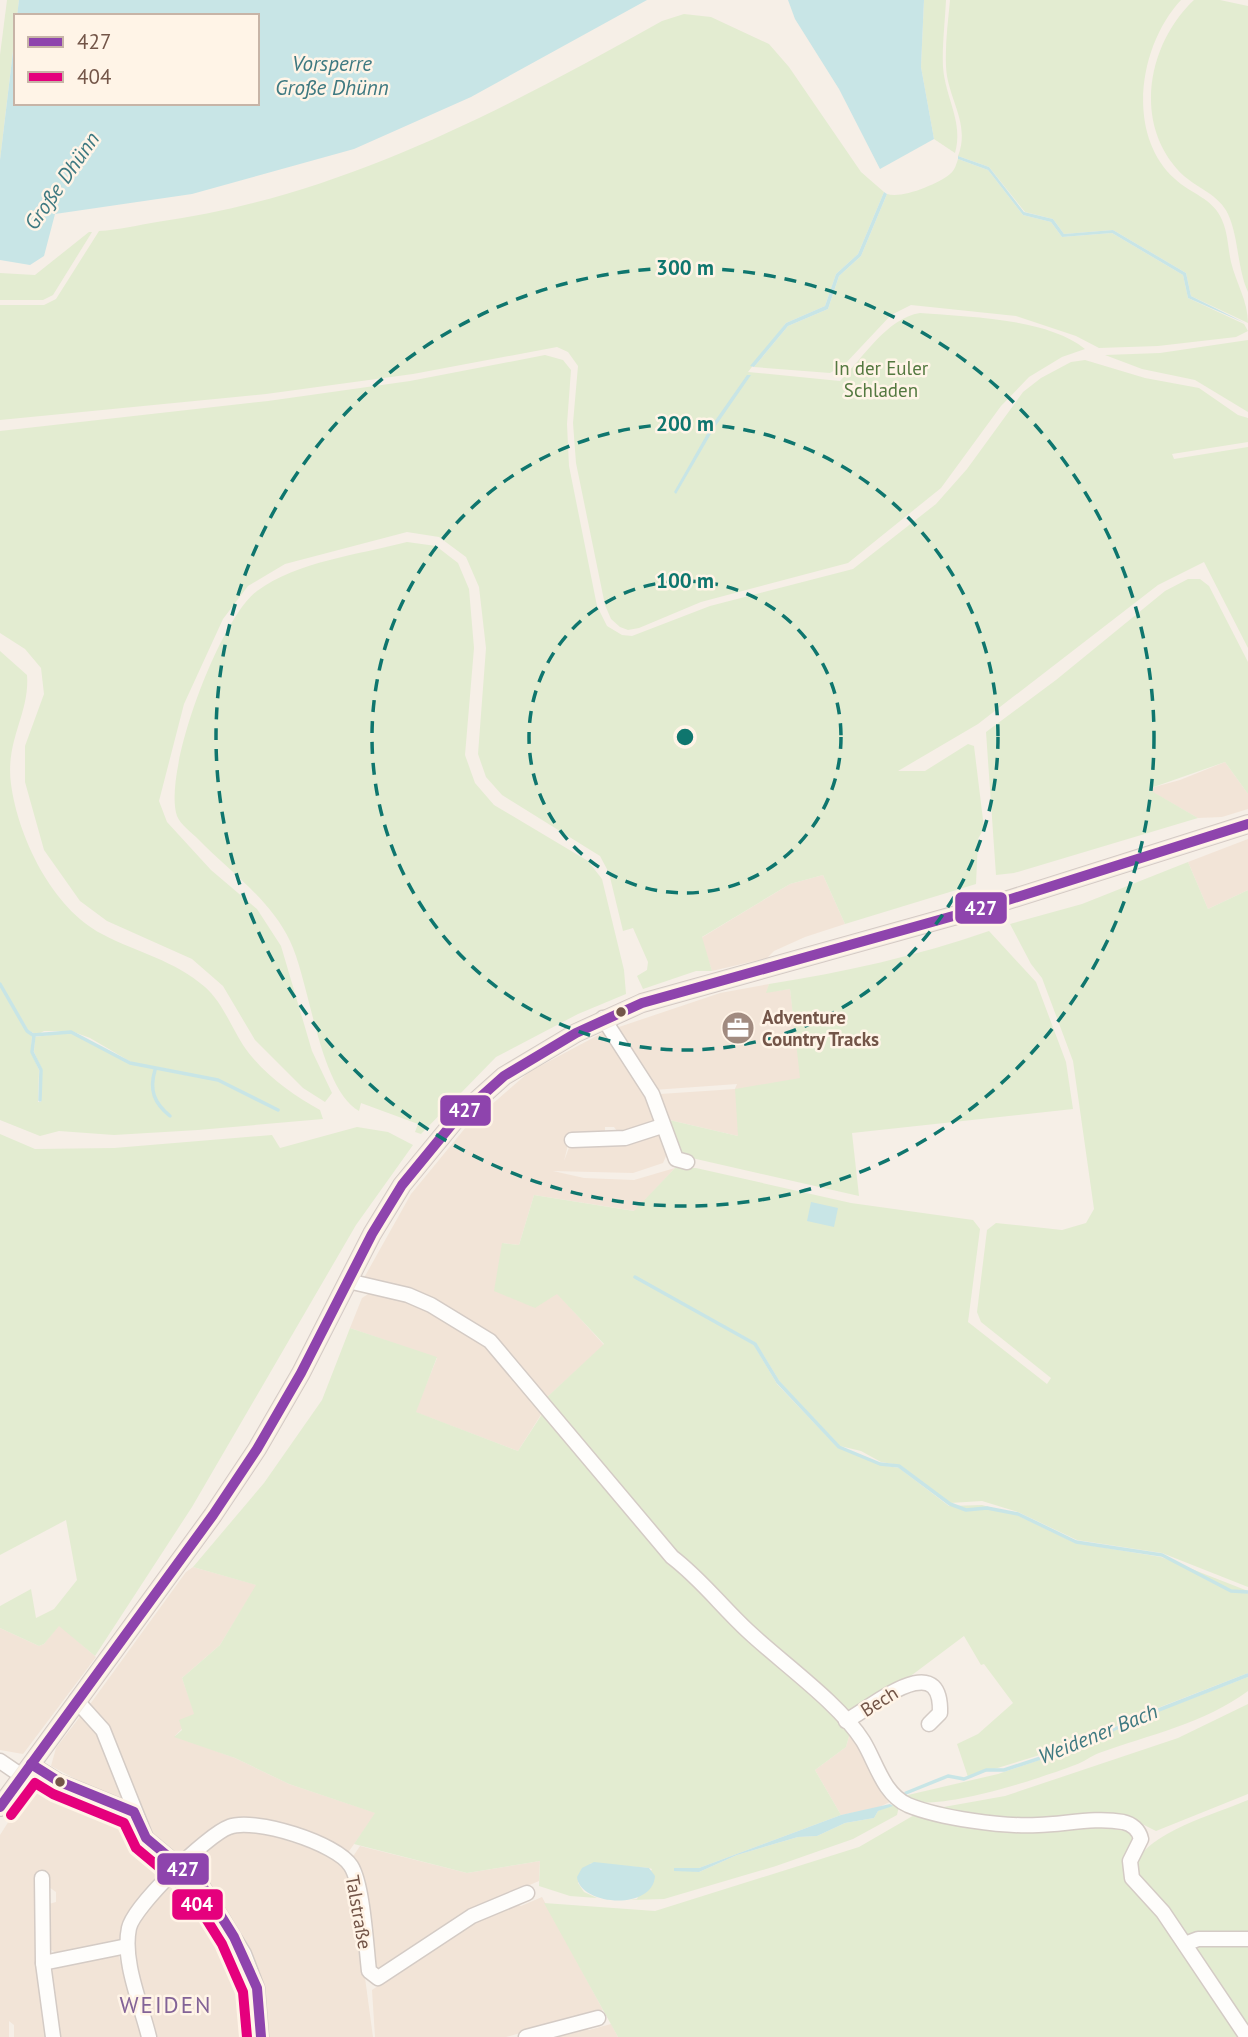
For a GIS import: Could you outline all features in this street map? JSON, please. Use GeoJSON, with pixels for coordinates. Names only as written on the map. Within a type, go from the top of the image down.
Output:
{"type":"FeatureCollection","features":[{"type":"Feature","properties":{"kind":"main road"},"geometry":{"type":"LineString","coordinates":[[0,1807],[213,1515],[257,1449],[389,1205],[457,1118],[503,1076],[603,1018],[642,1003],[989,906],[1248,824]]}},
{"type":"Feature","properties":{"kind":"street"},"geometry":{"type":"LineString","coordinates":[[603,1018],[652,1094],[676,1159],[687,1162]]}},
{"type":"Feature","properties":{"kind":"street"},"geometry":{"type":"LineString","coordinates":[[572,1140],[625,1138],[662,1126]]}},
{"type":"Feature","properties":{"kind":"street"},"geometry":{"type":"LineString","coordinates":[[348,1282],[408,1295],[461,1322],[490,1341],[672,1557],[697,1577],[745,1628],[846,1721]]}},
{"type":"Feature","properties":{"kind":"street","name":"Bech"},"geometry":{"type":"LineString","coordinates":[[929,1724],[940,1713],[940,1700],[934,1688],[920,1681],[906,1684],[846,1721],[862,1740],[888,1788],[909,1805],[1002,1825],[1104,1821],[1134,1827],[1141,1839],[1130,1861],[1130,1873],[1185,1944]]}},
{"type":"Feature","properties":{"kind":"street"},"geometry":{"type":"LineString","coordinates":[[76,1700],[103,1730],[146,1838],[201,1884],[250,1968],[257,1988],[261,2037]]}},
{"type":"Feature","properties":{"kind":"street"},"geometry":{"type":"LineString","coordinates":[[0,1761],[134,1812]]}},
{"type":"Feature","properties":{"kind":"street","name":"Talstraße"},"geometry":{"type":"LineString","coordinates":[[179,1867],[229,1826],[247,1823],[267,1826],[335,1851],[350,1864],[356,1879],[369,1970],[378,1978],[472,1916],[527,1893]]}},
{"type":"Feature","properties":{"kind":"street"},"geometry":{"type":"LineString","coordinates":[[149,2037],[127,1946],[133,1916],[140,1905],[179,1867]]}},
{"type":"Feature","properties":{"kind":"street"},"geometry":{"type":"LineString","coordinates":[[42,1878],[48,1897],[43,1963],[53,2037]]}},
{"type":"Feature","properties":{"kind":"street"},"geometry":{"type":"LineString","coordinates":[[1247,2037],[1185,1944],[1198,1939],[1248,1939]]}},
{"type":"Feature","properties":{"kind":"street"},"geometry":{"type":"LineString","coordinates":[[43,1963],[127,1946]]}},
{"type":"Feature","properties":{"kind":"street"},"geometry":{"type":"LineString","coordinates":[[526,2037],[598,2018]]}},
{"type":"Feature","properties":{"kind":"shaded area"},"geometry":{"type":"Polygon","coordinates":[[[1225,762],[1248,794],[1248,809],[1222,817],[1198,818],[1147,789],[1180,780],[1225,762]]]}},
{"type":"Feature","properties":{"kind":"shaded area"},"geometry":{"type":"Polygon","coordinates":[[[1248,839],[1248,890],[1208,909],[1188,862],[1248,839]]]}},
{"type":"Feature","properties":{"kind":"shaded area"},"geometry":{"type":"Polygon","coordinates":[[[823,875],[845,924],[805,937],[774,951],[767,958],[712,971],[701,938],[790,884],[823,875]]]}},
{"type":"Feature","properties":{"kind":"shaded area"},"geometry":{"type":"Polygon","coordinates":[[[769,984],[767,992],[790,989],[801,1078],[738,1136],[665,1119],[660,1094],[735,1089],[737,1084],[653,1090],[616,1028],[720,993],[769,984]]]}},
{"type":"Feature","properties":{"kind":"shaded area"},"geometry":{"type":"Polygon","coordinates":[[[604,1032],[646,1093],[656,1121],[619,1134],[614,1127],[605,1127],[605,1132],[570,1137],[564,1161],[570,1145],[660,1132],[667,1154],[663,1163],[633,1173],[553,1171],[584,1178],[634,1180],[675,1168],[635,1211],[534,1195],[519,1245],[503,1243],[557,1293],[604,1345],[545,1399],[494,1340],[365,1279],[365,1276],[411,1194],[466,1127],[529,1072],[604,1032]]]}},
{"type":"Feature","properties":{"kind":"shaded area"},"geometry":{"type":"Polygon","coordinates":[[[371,1292],[418,1304],[481,1340],[544,1410],[518,1451],[415,1412],[437,1358],[350,1328],[362,1298],[371,1292]]]}},
{"type":"Feature","properties":{"kind":"shaded area"},"geometry":{"type":"Polygon","coordinates":[[[193,1567],[257,1585],[220,1645],[182,1678],[195,1715],[175,1736],[235,1758],[289,1784],[376,1813],[347,1854],[248,1818],[240,1819],[182,1853],[172,1851],[149,1831],[88,1707],[186,1572],[193,1567]]]}},
{"type":"Feature","properties":{"kind":"shaded area"},"geometry":{"type":"Polygon","coordinates":[[[59,1625],[96,1657],[23,1754],[0,1750],[0,1628],[39,1646],[44,1644],[59,1625]]]}},
{"type":"Feature","properties":{"kind":"shaded area"},"geometry":{"type":"Polygon","coordinates":[[[82,1714],[102,1739],[124,1799],[111,1798],[51,1766],[56,1748],[82,1714]]]}},
{"type":"Feature","properties":{"kind":"shaded area"},"geometry":{"type":"Polygon","coordinates":[[[851,1729],[894,1800],[877,1808],[841,1815],[815,1770],[846,1747],[851,1729]]]}},
{"type":"Feature","properties":{"kind":"shaded area"},"geometry":{"type":"Polygon","coordinates":[[[30,1788],[71,1798],[123,1817],[132,1824],[146,1846],[159,1857],[162,1869],[118,1941],[58,1955],[49,1948],[49,1904],[56,1902],[56,1892],[49,1887],[48,2037],[14,2037],[14,2025],[9,2021],[9,2037],[0,2037],[0,1835],[30,1788]]]}},
{"type":"Feature","properties":{"kind":"shaded area"},"geometry":{"type":"Polygon","coordinates":[[[245,1827],[331,1855],[351,1874],[373,2037],[266,2037],[229,1918],[194,1862],[218,1839],[245,1827]]]}},
{"type":"Feature","properties":{"kind":"shaded area"},"geometry":{"type":"Polygon","coordinates":[[[360,1846],[467,1873],[540,1861],[539,1881],[483,1905],[381,1968],[375,1966],[352,1858],[360,1846]]]}},
{"type":"Feature","properties":{"kind":"shaded area"},"geometry":{"type":"Polygon","coordinates":[[[172,1882],[187,1883],[216,1915],[249,1975],[257,2037],[154,2037],[132,1947],[133,1925],[172,1882]]]}},
{"type":"Feature","properties":{"kind":"shaded area"},"geometry":{"type":"Polygon","coordinates":[[[542,1897],[603,2010],[506,2037],[375,2037],[372,1990],[460,1929],[513,1902],[521,1906],[542,1897]]]}},
{"type":"Feature","properties":{"kind":"shaded area"},"geometry":{"type":"Polygon","coordinates":[[[118,1954],[145,2037],[57,2037],[52,1971],[59,1966],[118,1954]]]}},
{"type":"Feature","properties":{"kind":"shaded area"},"geometry":{"type":"Polygon","coordinates":[[[611,2024],[618,2037],[541,2037],[581,2026],[589,2030],[611,2024]]]}},
{"type":"Feature","properties":{"kind":"green space"},"geometry":{"type":"Polygon","coordinates":[[[7,0],[19,0],[17,14],[14,14],[14,42],[0,160],[0,55],[7,0]]]}},
{"type":"Feature","properties":{"kind":"green space"},"geometry":{"type":"Polygon","coordinates":[[[924,0],[946,0],[943,67],[956,121],[955,153],[934,139],[921,67],[924,0]]]}},
{"type":"Feature","properties":{"kind":"green space"},"geometry":{"type":"Polygon","coordinates":[[[950,0],[1181,0],[1155,41],[1147,65],[1144,114],[1149,138],[1159,160],[1175,179],[1213,206],[1222,220],[1248,323],[1191,296],[1186,273],[1113,230],[1064,234],[1053,219],[1025,212],[989,167],[958,156],[962,133],[946,66],[950,0]]]}},
{"type":"Feature","properties":{"kind":"green space"},"geometry":{"type":"Polygon","coordinates":[[[1194,0],[1220,0],[1248,6],[1248,292],[1228,214],[1219,202],[1184,176],[1168,157],[1157,135],[1152,111],[1156,63],[1165,40],[1194,0]]]}},
{"type":"Feature","properties":{"kind":"green space","name":"In der Euler Schladen"},"geometry":{"type":"Polygon","coordinates":[[[684,14],[711,17],[769,44],[789,67],[861,172],[884,192],[858,254],[836,274],[825,306],[786,323],[748,372],[840,381],[886,331],[908,316],[920,313],[1029,325],[1069,339],[1085,349],[1062,357],[1029,377],[1001,406],[941,488],[848,563],[701,602],[639,628],[628,630],[620,627],[611,619],[605,605],[576,463],[573,423],[578,366],[568,352],[557,347],[413,374],[266,394],[0,420],[0,305],[44,305],[56,299],[99,231],[225,210],[291,193],[355,171],[481,117],[662,21],[684,14]]]}},
{"type":"Feature","properties":{"kind":"green space"},"geometry":{"type":"Polygon","coordinates":[[[958,159],[988,170],[1023,215],[1051,222],[1062,237],[1112,233],[1183,275],[1188,298],[1244,324],[1248,331],[1236,337],[1158,346],[1099,348],[1076,336],[1016,316],[911,305],[891,315],[845,364],[830,373],[754,367],[788,326],[828,309],[839,276],[861,256],[887,194],[910,193],[937,182],[952,172],[958,159]]]}},
{"type":"Feature","properties":{"kind":"green space"},"geometry":{"type":"Polygon","coordinates":[[[92,232],[53,295],[43,300],[0,300],[0,273],[35,275],[92,232]]]}},
{"type":"Feature","properties":{"kind":"green space"},"geometry":{"type":"Polygon","coordinates":[[[1248,340],[1248,412],[1195,380],[1142,369],[1105,355],[1160,353],[1248,340]]]}},
{"type":"Feature","properties":{"kind":"green space"},"geometry":{"type":"Polygon","coordinates":[[[545,355],[563,360],[571,370],[567,424],[569,466],[597,606],[607,626],[622,635],[632,636],[710,606],[853,569],[936,504],[967,469],[1023,392],[1041,378],[1071,362],[1085,360],[1145,378],[1199,388],[1238,415],[1248,418],[1248,442],[1172,454],[1174,459],[1248,447],[1248,648],[1204,562],[1158,585],[978,724],[898,771],[925,771],[968,744],[974,746],[984,828],[978,839],[976,884],[845,924],[823,875],[790,884],[702,937],[712,971],[696,971],[643,989],[637,976],[647,970],[648,962],[633,928],[623,931],[609,873],[600,856],[502,795],[486,777],[478,754],[486,648],[479,587],[466,557],[439,537],[407,532],[285,564],[248,586],[223,619],[184,704],[159,801],[167,822],[211,870],[257,909],[281,946],[312,1051],[332,1093],[325,1102],[303,1088],[255,1040],[223,986],[192,959],[107,921],[80,901],[44,850],[25,782],[25,746],[44,694],[41,668],[25,649],[0,633],[0,431],[268,401],[410,381],[545,355]]]}},
{"type":"Feature","properties":{"kind":"green space"},"geometry":{"type":"Polygon","coordinates":[[[407,542],[436,546],[458,563],[469,589],[474,648],[465,755],[475,783],[494,805],[588,861],[602,879],[624,970],[626,994],[578,1014],[496,1057],[421,1134],[415,1132],[418,1124],[361,1103],[359,1111],[345,1099],[325,1058],[297,959],[282,926],[261,899],[181,822],[177,816],[175,795],[178,766],[198,697],[211,662],[242,607],[257,591],[291,573],[329,560],[407,542]]]}},
{"type":"Feature","properties":{"kind":"green space"},"geometry":{"type":"Polygon","coordinates":[[[1188,579],[1200,579],[1209,586],[1248,662],[1248,794],[1225,762],[1148,789],[1198,818],[1014,873],[996,875],[986,732],[1056,680],[1165,591],[1188,579]]]}},
{"type":"Feature","properties":{"kind":"green space"},"geometry":{"type":"Polygon","coordinates":[[[0,651],[27,675],[25,702],[11,754],[11,784],[21,826],[40,869],[53,889],[84,922],[102,934],[168,963],[205,987],[250,1055],[288,1090],[320,1110],[323,1119],[114,1135],[59,1131],[40,1136],[0,1120],[0,985],[27,1032],[32,1036],[31,1052],[39,1070],[38,1102],[41,1102],[42,1070],[34,1052],[35,1037],[70,1032],[130,1064],[218,1080],[279,1110],[218,1079],[131,1062],[90,1038],[71,1031],[44,1031],[37,1035],[28,1030],[0,983],[0,651]]]}},
{"type":"Feature","properties":{"kind":"green space"},"geometry":{"type":"Polygon","coordinates":[[[1188,862],[1208,909],[1248,890],[1248,1587],[1162,1553],[1077,1540],[1018,1512],[982,1501],[950,1503],[900,1465],[881,1462],[861,1451],[840,1446],[780,1382],[756,1343],[633,1275],[754,1345],[777,1384],[838,1448],[859,1454],[880,1465],[899,1468],[949,1506],[982,1505],[1017,1515],[1075,1543],[1161,1557],[1248,1591],[1248,1673],[1132,1718],[1086,1741],[968,1777],[957,1744],[978,1734],[1013,1703],[984,1664],[981,1665],[964,1636],[876,1702],[848,1715],[674,1556],[545,1399],[604,1344],[557,1294],[535,1308],[494,1291],[502,1243],[519,1245],[534,1195],[634,1211],[675,1168],[696,1168],[851,1203],[973,1220],[980,1229],[968,1322],[1047,1384],[1051,1378],[981,1322],[977,1312],[987,1230],[996,1223],[1062,1230],[1086,1223],[1094,1209],[1073,1061],[1042,978],[1031,964],[1010,924],[1082,904],[1188,862]]]}},
{"type":"Feature","properties":{"kind":"green space"},"geometry":{"type":"Polygon","coordinates":[[[989,931],[1036,982],[1066,1062],[1073,1109],[852,1133],[859,1196],[683,1156],[674,1147],[665,1119],[738,1136],[735,1089],[800,1078],[790,989],[766,993],[769,984],[880,962],[989,931]]]}},
{"type":"Feature","properties":{"kind":"green space"},"geometry":{"type":"Polygon","coordinates":[[[357,1127],[388,1132],[413,1145],[356,1225],[192,1507],[95,1656],[59,1626],[44,1644],[39,1646],[0,1628],[0,1606],[31,1589],[36,1618],[54,1609],[77,1580],[66,1520],[0,1555],[0,1134],[35,1149],[114,1148],[272,1135],[280,1148],[357,1127]]]}},
{"type":"Feature","properties":{"kind":"green space"},"geometry":{"type":"Polygon","coordinates":[[[350,1328],[437,1357],[416,1412],[518,1451],[546,1408],[633,1516],[851,1729],[846,1747],[815,1770],[841,1815],[699,1868],[674,1868],[699,1872],[737,1855],[798,1837],[817,1836],[845,1823],[874,1818],[878,1811],[896,1803],[899,1806],[897,1815],[853,1839],[776,1866],[664,1899],[630,1900],[637,1899],[652,1869],[591,1863],[578,1883],[584,1892],[597,1898],[570,1896],[539,1886],[540,1861],[467,1873],[354,1844],[375,1813],[289,1784],[235,1758],[174,1737],[182,1730],[179,1720],[194,1714],[182,1678],[220,1645],[256,1585],[193,1567],[264,1483],[322,1400],[350,1328]]]}},
{"type":"Feature","properties":{"kind":"green space"},"geometry":{"type":"Polygon","coordinates":[[[1248,1677],[1248,1691],[1214,1712],[1099,1753],[1078,1764],[963,1798],[919,1803],[903,1800],[908,1795],[998,1774],[1087,1744],[1133,1721],[1248,1677]]]}},
{"type":"Feature","properties":{"kind":"green space"},"geometry":{"type":"Polygon","coordinates":[[[1248,1704],[1248,1794],[1156,1831],[1126,1816],[996,1819],[938,1808],[1005,1796],[1178,1738],[1248,1704]]]}},
{"type":"Feature","properties":{"kind":"green space"},"geometry":{"type":"Polygon","coordinates":[[[1248,1800],[1248,1935],[1186,1935],[1139,1881],[1133,1866],[1153,1843],[1168,1834],[1248,1800]]]}},
{"type":"Feature","properties":{"kind":"green space"},"geometry":{"type":"Polygon","coordinates":[[[916,1814],[1010,1833],[1105,1828],[1131,1833],[1133,1844],[1123,1866],[1124,1875],[1161,1914],[1241,2037],[618,2037],[544,1903],[655,1911],[859,1847],[916,1814]]]}},
{"type":"Feature","properties":{"kind":"green space"},"geometry":{"type":"Polygon","coordinates":[[[1248,1942],[1248,2032],[1195,1954],[1195,1946],[1248,1942]]]}},
{"type":"Feature","properties":{"kind":"water","name":"Vorsperre Große Dhünn"},"geometry":{"type":"Polygon","coordinates":[[[19,0],[647,0],[471,97],[354,149],[192,194],[55,214],[44,256],[30,265],[0,260],[0,160],[14,43],[14,105],[259,105],[259,14],[17,14],[19,0]]]}},
{"type":"Feature","properties":{"kind":"water"},"geometry":{"type":"Polygon","coordinates":[[[788,0],[924,0],[921,67],[934,139],[880,169],[839,89],[795,19],[788,0]]]}},
{"type":"Feature","properties":{"kind":"water"},"geometry":{"type":"Polygon","coordinates":[[[958,156],[989,167],[1024,212],[1053,219],[1064,234],[1113,230],[1186,273],[1191,296],[1245,323],[1188,298],[1183,275],[1112,233],[1062,237],[1051,222],[1023,215],[988,170],[958,159],[958,156]]]}},
{"type":"Feature","properties":{"kind":"water"},"geometry":{"type":"Polygon","coordinates":[[[884,192],[887,194],[861,256],[839,276],[828,309],[788,326],[754,367],[750,366],[786,323],[825,306],[836,274],[858,254],[884,192]]]}},
{"type":"Feature","properties":{"kind":"water"},"geometry":{"type":"Polygon","coordinates":[[[747,375],[751,375],[715,427],[676,494],[674,492],[712,425],[747,375]]]}},
{"type":"Feature","properties":{"kind":"water"},"geometry":{"type":"Polygon","coordinates":[[[811,1202],[838,1208],[834,1227],[807,1221],[811,1202]]]}},
{"type":"Feature","properties":{"kind":"water"},"geometry":{"type":"Polygon","coordinates":[[[890,1804],[893,1806],[878,1811],[874,1818],[845,1823],[817,1836],[798,1837],[737,1855],[699,1872],[674,1871],[674,1868],[699,1868],[841,1815],[890,1804]]]}},
{"type":"Feature","properties":{"kind":"water"},"geometry":{"type":"Polygon","coordinates":[[[594,1862],[649,1868],[655,1876],[651,1887],[642,1895],[630,1899],[602,1899],[581,1887],[577,1877],[582,1868],[594,1862]]]}},
{"type":"Feature","properties":{"kind":"waterway"},"geometry":{"type":"LineString","coordinates":[[0,984],[27,1031],[33,1035],[71,1032],[130,1063],[218,1080],[278,1110]]}},
{"type":"Feature","properties":{"kind":"waterway"},"geometry":{"type":"LineString","coordinates":[[34,1035],[32,1052],[41,1070],[40,1100]]}},
{"type":"Feature","properties":{"kind":"waterway"},"geometry":{"type":"LineString","coordinates":[[155,1070],[154,1096],[170,1116]]}},
{"type":"Feature","properties":{"kind":"waterway"},"geometry":{"type":"LineString","coordinates":[[635,1277],[755,1344],[778,1382],[839,1447],[880,1464],[899,1466],[950,1504],[966,1510],[987,1508],[1018,1514],[1076,1542],[1162,1555],[1231,1591],[1248,1592]]}},
{"type":"Feature","properties":{"kind":"waterway","name":"Weidener Bach"},"geometry":{"type":"LineString","coordinates":[[906,1793],[948,1776],[964,1779],[986,1770],[1004,1770],[1086,1743],[1133,1720],[1248,1675]]}},
{"type":"Feature","properties":{"kind":"transit line","name":"427"},"geometry":{"type":"LineString","coordinates":[[0,1807],[213,1515],[257,1449],[301,1373],[372,1234],[402,1185],[457,1118],[504,1076],[576,1033],[642,1003],[989,906],[1248,824]]}},
{"type":"Feature","properties":{"kind":"transit line","name":"427"},"geometry":{"type":"LineString","coordinates":[[31,1764],[58,1781],[134,1812],[146,1838],[201,1884],[234,1937],[257,1988],[261,2037]]}},
{"type":"Feature","properties":{"kind":"transit line","name":"404"},"geometry":{"type":"LineString","coordinates":[[11,1815],[35,1783],[53,1794],[124,1823],[136,1848],[190,1893],[222,1944],[243,1992],[247,2037]]}},
{"type":"Feature","properties":{"kind":"place","name":"Adventure Country Tracks"},"geometry":{"type":"Point","coordinates":[738,1028]}},
{"type":"Feature","properties":{"kind":"district","name":"WEIDEN"},"geometry":{"type":"Point","coordinates":[166,2005]}},
{"type":"Feature","properties":{"kind":"water label","name":"Große Dhünn"},"geometry":{"type":"Point","coordinates":[62,181]}}]}
